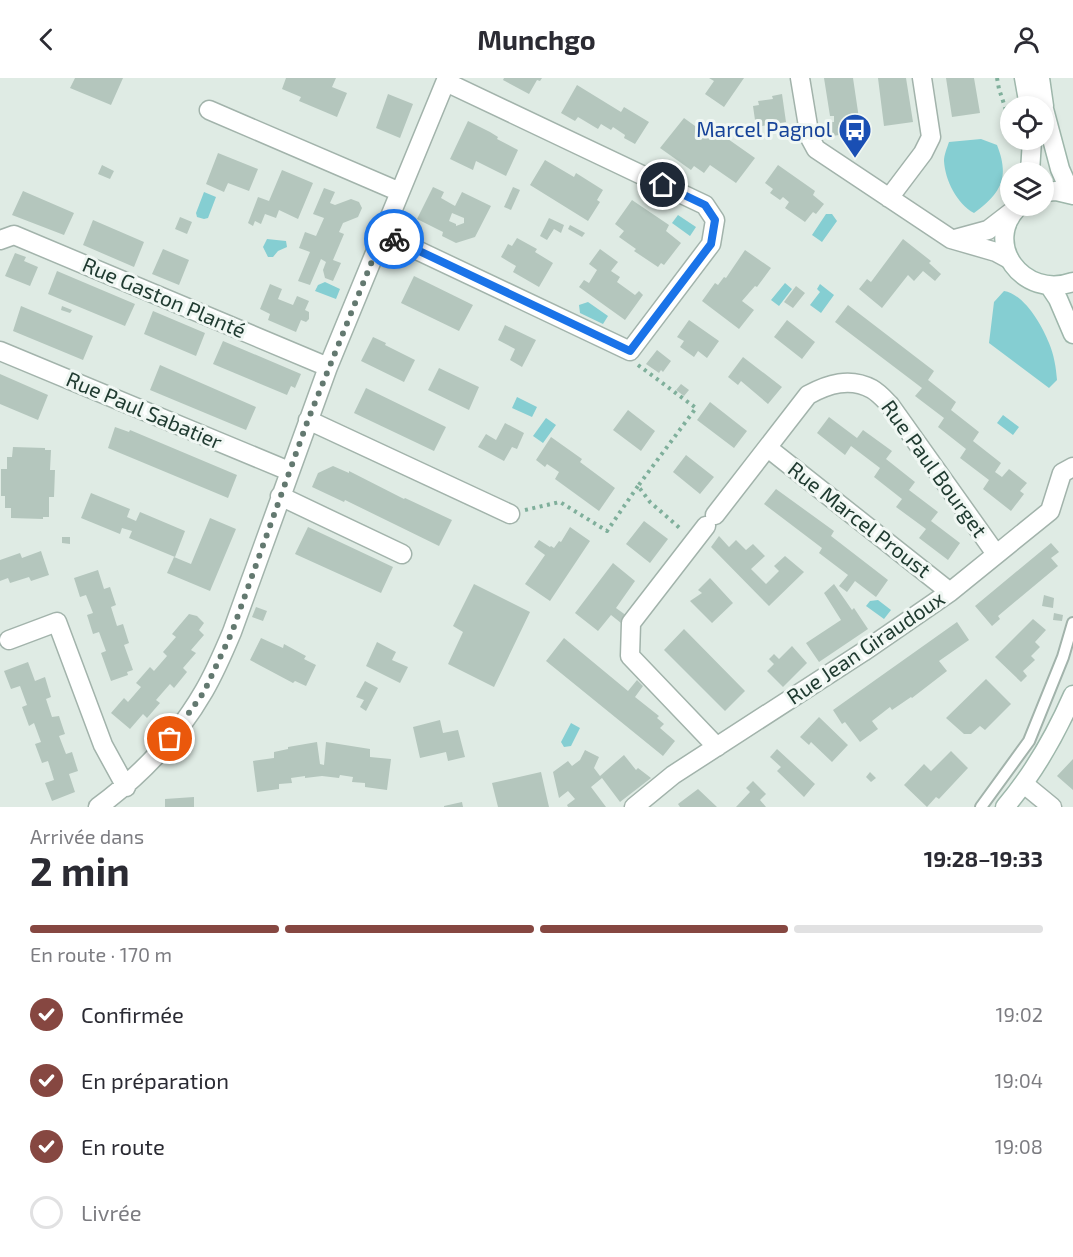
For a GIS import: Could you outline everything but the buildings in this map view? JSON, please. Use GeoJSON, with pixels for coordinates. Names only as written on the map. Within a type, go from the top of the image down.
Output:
{"type":"FeatureCollection","features":[{"type":"Feature","properties":{"kind":"street"},"geometry":{"type":"LineString","coordinates":[[800,78],[810,138],[816,148],[951,239],[996,252],[1009,259]]}},
{"type":"Feature","properties":{"kind":"street"},"geometry":{"type":"LineString","coordinates":[[889,198],[918,160],[931,137],[922,78]]}},
{"type":"Feature","properties":{"kind":"street"},"geometry":{"type":"LineString","coordinates":[[1024,78],[1027,96]]}},
{"type":"Feature","properties":{"kind":"street"},"geometry":{"type":"LineString","coordinates":[[1040,78],[1042,96]]}},
{"type":"Feature","properties":{"kind":"street"},"geometry":{"type":"LineString","coordinates":[[99,807],[126,787],[170,739],[204,692],[232,632],[328,367],[446,80],[705,205],[715,220],[711,244],[630,351],[383,234]]}},
{"type":"Feature","properties":{"kind":"street"},"geometry":{"type":"LineString","coordinates":[[209,110],[400,192]]}},
{"type":"Feature","properties":{"kind":"street"},"geometry":{"type":"LineString","coordinates":[[1054,146],[1060,168],[1072,195]]}},
{"type":"Feature","properties":{"kind":"street"},"geometry":{"type":"LineString","coordinates":[[1054,191],[1072,195]]}},
{"type":"Feature","properties":{"kind":"street"},"geometry":{"type":"LineString","coordinates":[[951,239],[988,230],[1006,216]]}},
{"type":"Feature","properties":{"kind":"street"},"geometry":{"type":"LineString","coordinates":[[1011,216],[1005,234],[1005,246],[1016,270],[1037,284],[1050,287],[1073,282]]}},
{"type":"Feature","properties":{"kind":"street","name":"Rue Gaston Planté"},"geometry":{"type":"LineString","coordinates":[[0,240],[14,235],[328,367]]}},
{"type":"Feature","properties":{"kind":"street"},"geometry":{"type":"LineString","coordinates":[[1050,287],[1058,299],[1073,334]]}},
{"type":"Feature","properties":{"kind":"street","name":"Rue Paul Sabatier"},"geometry":{"type":"LineString","coordinates":[[0,351],[289,471]]}},
{"type":"Feature","properties":{"kind":"street","name":"Rue Paul Bourget"},"geometry":{"type":"LineString","coordinates":[[717,747],[630,657],[631,623],[808,395],[827,385],[850,383],[873,389],[890,405],[996,554]]}},
{"type":"Feature","properties":{"kind":"street"},"geometry":{"type":"LineString","coordinates":[[308,420],[510,514]]}},
{"type":"Feature","properties":{"kind":"street","name":"Rue Marcel Proust"},"geometry":{"type":"LineString","coordinates":[[768,448],[950,592]]}},
{"type":"Feature","properties":{"kind":"street","name":"Rue Jean Giraudoux"},"geometry":{"type":"LineString","coordinates":[[634,807],[673,775],[863,652],[950,592],[1050,510],[1062,473],[1073,466]]}},
{"type":"Feature","properties":{"kind":"street"},"geometry":{"type":"LineString","coordinates":[[280,496],[402,554]]}},
{"type":"Feature","properties":{"kind":"street"},"geometry":{"type":"LineString","coordinates":[[9,640],[57,622],[104,745],[126,787]]}},
{"type":"Feature","properties":{"kind":"street"},"geometry":{"type":"LineString","coordinates":[[1005,807],[1024,784],[1057,732],[1073,695]]}},
{"type":"Feature","properties":{"kind":"street"},"geometry":{"type":"LineString","coordinates":[[1024,784],[1052,807]]}},
{"type":"Feature","properties":{"kind":"lane"},"geometry":{"type":"LineString","coordinates":[[981,807],[1029,741],[1063,657],[1073,623]]}},
{"type":"Feature","properties":{"kind":"path"},"geometry":{"type":"LineString","coordinates":[[997,78],[1002,96]]}},
{"type":"Feature","properties":{"kind":"path"},"geometry":{"type":"LineString","coordinates":[[510,514],[560,502],[607,531],[696,408],[637,364],[630,351]]}},
{"type":"Feature","properties":{"kind":"path"},"geometry":{"type":"LineString","coordinates":[[638,486],[650,502],[694,541]]}},
{"type":"Feature","properties":{"kind":"water"},"geometry":{"type":"Polygon","coordinates":[[[981,139],[997,145],[1002,162],[1000,162],[1000,184],[991,199],[974,213],[957,198],[947,176],[944,159],[949,142],[981,139]]]}},
{"type":"Feature","properties":{"kind":"water"},"geometry":{"type":"Polygon","coordinates":[[[204,192],[216,197],[208,218],[204,219],[197,217],[196,213],[204,192]]]}},
{"type":"Feature","properties":{"kind":"water"},"geometry":{"type":"Polygon","coordinates":[[[826,214],[832,214],[837,221],[822,242],[812,235],[826,214]]]}},
{"type":"Feature","properties":{"kind":"water"},"geometry":{"type":"Polygon","coordinates":[[[678,215],[696,227],[690,236],[672,223],[678,215]]]}},
{"type":"Feature","properties":{"kind":"water"},"geometry":{"type":"Polygon","coordinates":[[[267,239],[286,241],[287,247],[278,251],[273,257],[268,257],[263,247],[267,239]]]}},
{"type":"Feature","properties":{"kind":"water"},"geometry":{"type":"Polygon","coordinates":[[[325,282],[340,289],[336,299],[315,291],[318,285],[325,282]]]}},
{"type":"Feature","properties":{"kind":"water"},"geometry":{"type":"Polygon","coordinates":[[[785,283],[792,289],[779,306],[771,300],[785,283]]]}},
{"type":"Feature","properties":{"kind":"water"},"geometry":{"type":"Polygon","coordinates":[[[820,284],[834,295],[821,313],[810,305],[820,292],[817,289],[820,284]]]}},
{"type":"Feature","properties":{"kind":"water"},"geometry":{"type":"Polygon","coordinates":[[[1004,291],[1011,293],[1025,304],[1037,319],[1046,336],[1051,348],[1057,380],[1049,388],[989,343],[994,302],[1004,291]]]}},
{"type":"Feature","properties":{"kind":"water"},"geometry":{"type":"Polygon","coordinates":[[[588,302],[608,316],[603,324],[580,313],[579,305],[588,302]]]}},
{"type":"Feature","properties":{"kind":"water"},"geometry":{"type":"Polygon","coordinates":[[[517,397],[537,407],[532,417],[512,408],[517,397]]]}},
{"type":"Feature","properties":{"kind":"water"},"geometry":{"type":"Polygon","coordinates":[[[1003,415],[1019,427],[1013,435],[997,423],[1003,415]]]}},
{"type":"Feature","properties":{"kind":"water"},"geometry":{"type":"Polygon","coordinates":[[[546,418],[556,425],[543,443],[533,436],[546,418]]]}},
{"type":"Feature","properties":{"kind":"water"},"geometry":{"type":"Polygon","coordinates":[[[878,600],[891,610],[884,619],[866,606],[870,601],[878,600]]]}},
{"type":"Feature","properties":{"kind":"water"},"geometry":{"type":"Polygon","coordinates":[[[571,723],[580,728],[571,746],[564,747],[561,742],[571,723]]]}},
{"type":"Feature","properties":{"kind":"way so far"},"geometry":{"type":"LineString","coordinates":[[170,739],[204,692],[226,646],[328,367],[383,234],[394,239]]}},
{"type":"Feature","properties":{"kind":"place","name":"Marcel Pagnol"},"geometry":{"type":"Point","coordinates":[855,159]}},
{"type":"Feature","properties":{"kind":"route"},"geometry":{"type":"LineString","coordinates":[[394,239],[630,351],[711,244],[715,220],[705,205],[663,185]]}}]}
